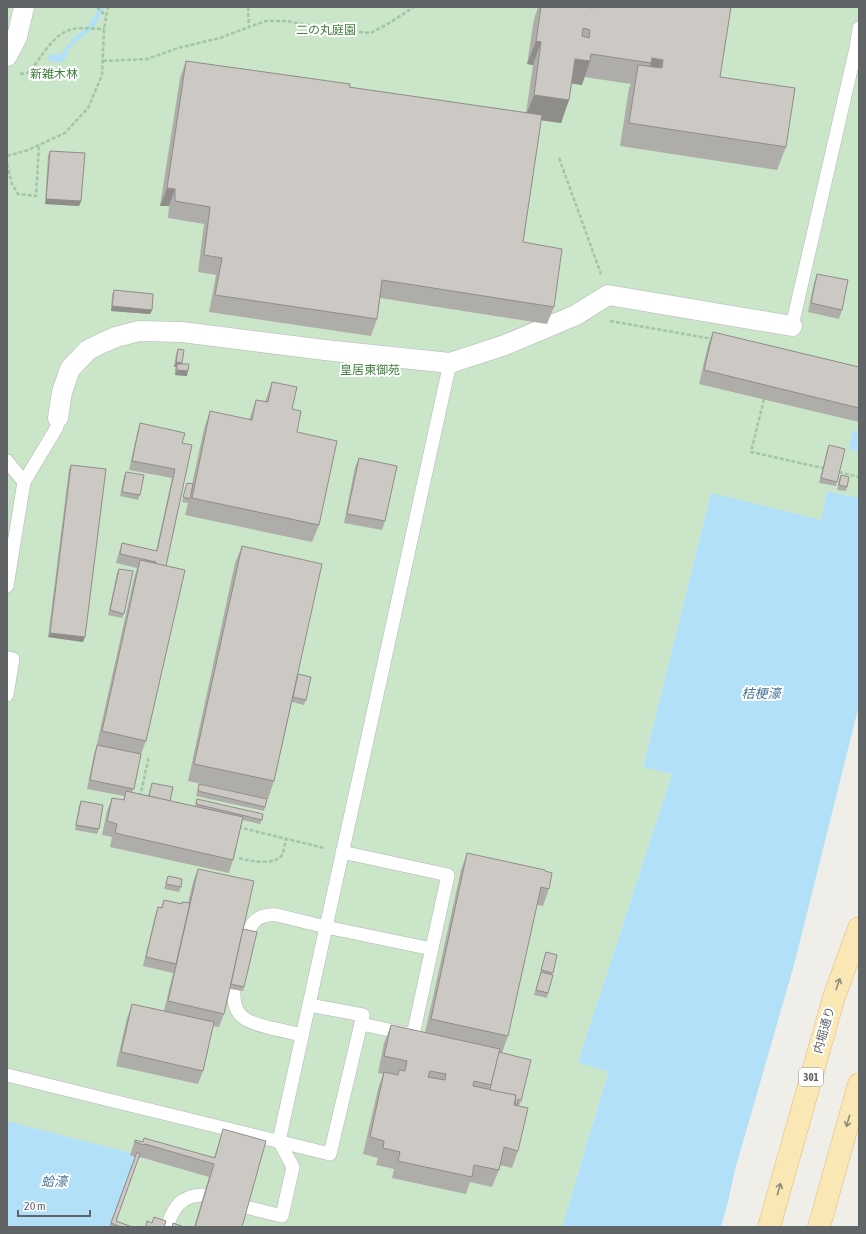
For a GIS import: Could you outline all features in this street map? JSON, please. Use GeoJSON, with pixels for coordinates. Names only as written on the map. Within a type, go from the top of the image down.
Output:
{"type":"FeatureCollection","features":[{"type":"Feature","properties":{"kind":"main road","name":"内堀通り"},"geometry":{"type":"LineString","coordinates":[[769,1227],[834,997],[859,928]]}},
{"type":"Feature","properties":{"kind":"main road"},"geometry":{"type":"LineString","coordinates":[[819,1227],[859,1084]]}},
{"type":"Feature","properties":{"kind":"street"},"geometry":{"type":"LineString","coordinates":[[7,56],[17,37],[24,7]]}},
{"type":"Feature","properties":{"kind":"street"},"geometry":{"type":"LineString","coordinates":[[58,418],[62,392],[70,369],[88,350],[116,337],[139,332],[182,332],[325,350],[450,363],[505,345],[576,315],[608,295],[792,326]]}},
{"type":"Feature","properties":{"kind":"lane"},"geometry":{"type":"LineString","coordinates":[[792,326],[856,48],[859,28]]}},
{"type":"Feature","properties":{"kind":"lane"},"geometry":{"type":"LineString","coordinates":[[246,1207],[282,1216],[294,1167],[279,1141],[450,363]]}},
{"type":"Feature","properties":{"kind":"lane"},"geometry":{"type":"LineString","coordinates":[[7,586],[24,482],[57,427],[58,418]]}},
{"type":"Feature","properties":{"kind":"lane"},"geometry":{"type":"LineString","coordinates":[[7,461],[24,482]]}},
{"type":"Feature","properties":{"kind":"lane"},"geometry":{"type":"LineString","coordinates":[[7,658],[13,659],[7,695]]}},
{"type":"Feature","properties":{"kind":"lane"},"geometry":{"type":"LineString","coordinates":[[342,852],[448,875],[413,1035],[361,1024]]}},
{"type":"Feature","properties":{"kind":"lane"},"geometry":{"type":"LineString","coordinates":[[250,932],[253,923],[258,919],[271,914],[432,949]]}},
{"type":"Feature","properties":{"kind":"lane"},"geometry":{"type":"LineString","coordinates":[[234,994],[238,1011],[246,1020],[259,1025],[302,1035]]}},
{"type":"Feature","properties":{"kind":"lane"},"geometry":{"type":"LineString","coordinates":[[7,1075],[330,1154],[363,1016],[309,1005]]}},
{"type":"Feature","properties":{"kind":"lane"},"geometry":{"type":"LineString","coordinates":[[167,1227],[170,1216],[177,1205],[188,1197],[203,1195]]}},
{"type":"Feature","properties":{"kind":"path"},"geometry":{"type":"LineString","coordinates":[[97,7],[106,16]]}},
{"type":"Feature","properties":{"kind":"path"},"geometry":{"type":"LineString","coordinates":[[7,156],[28,150],[65,133],[88,108],[102,75],[104,29],[108,7]]}},
{"type":"Feature","properties":{"kind":"path"},"geometry":{"type":"LineString","coordinates":[[248,7],[248,27]]}},
{"type":"Feature","properties":{"kind":"path"},"geometry":{"type":"LineString","coordinates":[[103,61],[148,59],[178,48],[220,38],[266,21],[286,21],[336,30],[371,33],[414,7]]}},
{"type":"Feature","properties":{"kind":"path"},"geometry":{"type":"LineString","coordinates":[[19,74],[30,71],[62,32],[74,28],[104,29]]}},
{"type":"Feature","properties":{"kind":"path"},"geometry":{"type":"LineString","coordinates":[[7,164],[12,184],[18,194],[36,196],[39,145]]}},
{"type":"Feature","properties":{"kind":"path"},"geometry":{"type":"LineString","coordinates":[[560,158],[608,295]]}},
{"type":"Feature","properties":{"kind":"path"},"geometry":{"type":"LineString","coordinates":[[576,315],[716,339]]}},
{"type":"Feature","properties":{"kind":"path"},"geometry":{"type":"LineString","coordinates":[[764,399],[751,452],[822,468]]}},
{"type":"Feature","properties":{"kind":"path"},"geometry":{"type":"LineString","coordinates":[[839,472],[859,477]]}},
{"type":"Feature","properties":{"kind":"path"},"geometry":{"type":"LineString","coordinates":[[138,804],[149,756]]}},
{"type":"Feature","properties":{"kind":"path"},"geometry":{"type":"LineString","coordinates":[[231,826],[342,852]]}},
{"type":"Feature","properties":{"kind":"path"},"geometry":{"type":"LineString","coordinates":[[239,858],[251,862],[262,862],[278,858],[282,854],[286,839]]}},
{"type":"Feature","properties":{"kind":"green space","name":"皇居東御苑"},"geometry":{"type":"Polygon","coordinates":[[[7,7],[859,7],[859,432],[852,431],[849,449],[859,452],[859,498],[827,491],[821,520],[711,494],[643,766],[672,774],[578,1062],[608,1071],[562,1227],[109,1227],[135,1157],[130,1155],[130,1153],[7,1121],[7,7]]]}},
{"type":"Feature","properties":{"kind":"water"},"geometry":{"type":"Polygon","coordinates":[[[99,7],[104,7],[97,22],[89,32],[71,47],[64,61],[57,63],[47,59],[50,54],[61,54],[74,37],[88,27],[99,7]]]}},
{"type":"Feature","properties":{"kind":"water"},"geometry":{"type":"Polygon","coordinates":[[[852,431],[859,432],[859,452],[849,449],[852,431]]]}},
{"type":"Feature","properties":{"kind":"water","name":"桔梗濠"},"geometry":{"type":"Polygon","coordinates":[[[827,491],[859,498],[859,705],[794,965],[735,1170],[721,1227],[562,1227],[608,1072],[578,1062],[672,774],[643,767],[711,493],[821,520],[827,491]]]}},
{"type":"Feature","properties":{"kind":"water","name":"蛤濠"},"geometry":{"type":"Polygon","coordinates":[[[7,1121],[131,1153],[130,1155],[135,1157],[109,1227],[7,1227],[7,1121]]]}},
{"type":"Feature","properties":{"kind":"building"},"geometry":{"type":"Polygon","coordinates":[[[541,7],[731,7],[720,77],[795,88],[786,147],[629,123],[638,65],[662,68],[663,60],[652,58],[651,63],[591,54],[590,61],[575,59],[569,100],[534,95],[541,42],[536,41],[541,7]],[[583,28],[582,36],[589,38],[590,30],[583,28]]]}},
{"type":"Feature","properties":{"kind":"building"},"geometry":{"type":"Polygon","coordinates":[[[186,61],[350,84],[349,87],[542,115],[523,242],[562,249],[554,307],[382,280],[377,319],[215,295],[222,258],[204,255],[210,207],[175,201],[175,189],[167,188],[186,61]]]}},
{"type":"Feature","properties":{"kind":"building"},"geometry":{"type":"Polygon","coordinates":[[[50,151],[85,153],[81,201],[46,199],[50,151]]]}},
{"type":"Feature","properties":{"kind":"building"},"geometry":{"type":"Polygon","coordinates":[[[817,274],[848,280],[842,310],[811,303],[817,274]]]}},
{"type":"Feature","properties":{"kind":"building"},"geometry":{"type":"Polygon","coordinates":[[[114,290],[153,294],[152,310],[112,306],[114,290]]]}},
{"type":"Feature","properties":{"kind":"building"},"geometry":{"type":"Polygon","coordinates":[[[713,332],[859,367],[859,408],[704,370],[713,332]]]}},
{"type":"Feature","properties":{"kind":"building"},"geometry":{"type":"Polygon","coordinates":[[[178,349],[184,350],[182,363],[176,362],[178,349]]]}},
{"type":"Feature","properties":{"kind":"building"},"geometry":{"type":"Polygon","coordinates":[[[177,364],[189,364],[188,371],[177,370],[177,364]]]}},
{"type":"Feature","properties":{"kind":"building"},"geometry":{"type":"Polygon","coordinates":[[[272,382],[297,387],[292,409],[301,411],[297,432],[337,441],[319,525],[192,498],[210,411],[252,420],[256,400],[268,402],[272,382]]]}},
{"type":"Feature","properties":{"kind":"building"},"geometry":{"type":"Polygon","coordinates":[[[140,423],[185,433],[182,443],[192,445],[166,566],[155,564],[156,562],[120,554],[122,543],[157,551],[175,469],[132,461],[140,423]]]}},
{"type":"Feature","properties":{"kind":"building"},"geometry":{"type":"Polygon","coordinates":[[[829,445],[845,449],[837,482],[821,478],[829,445]]]}},
{"type":"Feature","properties":{"kind":"building"},"geometry":{"type":"Polygon","coordinates":[[[359,458],[397,466],[385,521],[347,514],[359,458]]]}},
{"type":"Feature","properties":{"kind":"building"},"geometry":{"type":"Polygon","coordinates":[[[71,465],[106,469],[85,637],[50,633],[71,465]]]}},
{"type":"Feature","properties":{"kind":"building"},"geometry":{"type":"Polygon","coordinates":[[[126,472],[144,475],[140,495],[122,492],[126,472]]]}},
{"type":"Feature","properties":{"kind":"building"},"geometry":{"type":"Polygon","coordinates":[[[841,475],[849,477],[847,487],[839,485],[841,475]]]}},
{"type":"Feature","properties":{"kind":"building"},"geometry":{"type":"Polygon","coordinates":[[[187,483],[193,484],[190,499],[183,497],[187,483]]]}},
{"type":"Feature","properties":{"kind":"building"},"geometry":{"type":"Polygon","coordinates":[[[242,546],[322,564],[274,781],[194,764],[242,546]]]}},
{"type":"Feature","properties":{"kind":"building"},"geometry":{"type":"Polygon","coordinates":[[[140,560],[185,570],[146,741],[102,731],[140,560]]]}},
{"type":"Feature","properties":{"kind":"building"},"geometry":{"type":"Polygon","coordinates":[[[119,569],[133,571],[124,614],[110,610],[119,569]]]}},
{"type":"Feature","properties":{"kind":"building"},"geometry":{"type":"Polygon","coordinates":[[[298,674],[311,677],[306,700],[293,697],[298,674]]]}},
{"type":"Feature","properties":{"kind":"building"},"geometry":{"type":"Polygon","coordinates":[[[97,745],[141,754],[134,789],[90,780],[97,745]]]}},
{"type":"Feature","properties":{"kind":"building"},"geometry":{"type":"Polygon","coordinates":[[[152,783],[173,787],[170,801],[149,796],[152,783]]]}},
{"type":"Feature","properties":{"kind":"building"},"geometry":{"type":"Polygon","coordinates":[[[199,784],[267,799],[265,807],[198,791],[199,784]]]}},
{"type":"Feature","properties":{"kind":"building"},"geometry":{"type":"Polygon","coordinates":[[[126,791],[243,817],[233,860],[115,833],[117,824],[107,821],[112,798],[124,800],[126,791]]]}},
{"type":"Feature","properties":{"kind":"building"},"geometry":{"type":"Polygon","coordinates":[[[197,799],[263,814],[262,820],[196,804],[197,799]]]}},
{"type":"Feature","properties":{"kind":"building"},"geometry":{"type":"Polygon","coordinates":[[[81,801],[103,805],[99,829],[76,825],[81,801]]]}},
{"type":"Feature","properties":{"kind":"building"},"geometry":{"type":"Polygon","coordinates":[[[467,853],[545,870],[552,873],[549,889],[541,887],[508,1036],[431,1019],[467,853]]]}},
{"type":"Feature","properties":{"kind":"building"},"geometry":{"type":"Polygon","coordinates":[[[198,869],[254,881],[224,1014],[168,1001],[198,869]]]}},
{"type":"Feature","properties":{"kind":"building"},"geometry":{"type":"Polygon","coordinates":[[[168,876],[182,879],[181,887],[166,884],[168,876]]]}},
{"type":"Feature","properties":{"kind":"building"},"geometry":{"type":"Polygon","coordinates":[[[164,900],[182,904],[182,902],[190,903],[176,964],[146,957],[158,907],[162,908],[164,900]]]}},
{"type":"Feature","properties":{"kind":"building"},"geometry":{"type":"Polygon","coordinates":[[[243,929],[257,932],[244,987],[231,984],[243,929]]]}},
{"type":"Feature","properties":{"kind":"building"},"geometry":{"type":"Polygon","coordinates":[[[546,952],[557,955],[553,973],[541,970],[546,952]]]}},
{"type":"Feature","properties":{"kind":"building"},"geometry":{"type":"Polygon","coordinates":[[[541,972],[553,975],[548,993],[536,990],[541,972]]]}},
{"type":"Feature","properties":{"kind":"building"},"geometry":{"type":"Polygon","coordinates":[[[132,1004],[214,1022],[203,1071],[121,1052],[132,1004]]]}},
{"type":"Feature","properties":{"kind":"building"},"geometry":{"type":"Polygon","coordinates":[[[391,1025],[500,1049],[491,1085],[474,1081],[473,1086],[516,1095],[514,1105],[528,1108],[518,1151],[504,1147],[499,1170],[474,1165],[472,1177],[398,1161],[400,1152],[383,1148],[384,1141],[370,1137],[384,1072],[398,1075],[399,1070],[405,1071],[407,1061],[384,1056],[391,1025]],[[430,1071],[428,1077],[445,1080],[446,1074],[430,1071]]]}},
{"type":"Feature","properties":{"kind":"building"},"geometry":{"type":"Polygon","coordinates":[[[499,1052],[531,1060],[521,1101],[518,1099],[517,1104],[515,1104],[516,1095],[490,1090],[499,1052]]]}},
{"type":"Feature","properties":{"kind":"building"},"geometry":{"type":"Polygon","coordinates":[[[223,1129],[266,1141],[242,1227],[195,1227],[214,1164],[145,1144],[144,1145],[135,1142],[135,1140],[143,1142],[144,1138],[215,1158],[223,1129]]]}},
{"type":"Feature","properties":{"kind":"building"},"geometry":{"type":"Polygon","coordinates":[[[137,1152],[140,1154],[116,1221],[132,1227],[121,1227],[111,1223],[137,1152]]]}},
{"type":"Feature","properties":{"kind":"building"},"geometry":{"type":"Polygon","coordinates":[[[154,1217],[166,1221],[164,1227],[146,1226],[147,1221],[152,1223],[154,1217]]]}},
{"type":"Feature","properties":{"kind":"building"},"geometry":{"type":"Polygon","coordinates":[[[173,1223],[184,1227],[172,1227],[173,1223]]]}},
{"type":"Feature","properties":{"kind":"park label","name":"二の丸庭園"},"geometry":{"type":"Point","coordinates":[326,30]}},
{"type":"Feature","properties":{"kind":"park label","name":"新雑木林"},"geometry":{"type":"Point","coordinates":[54,74]}}]}
